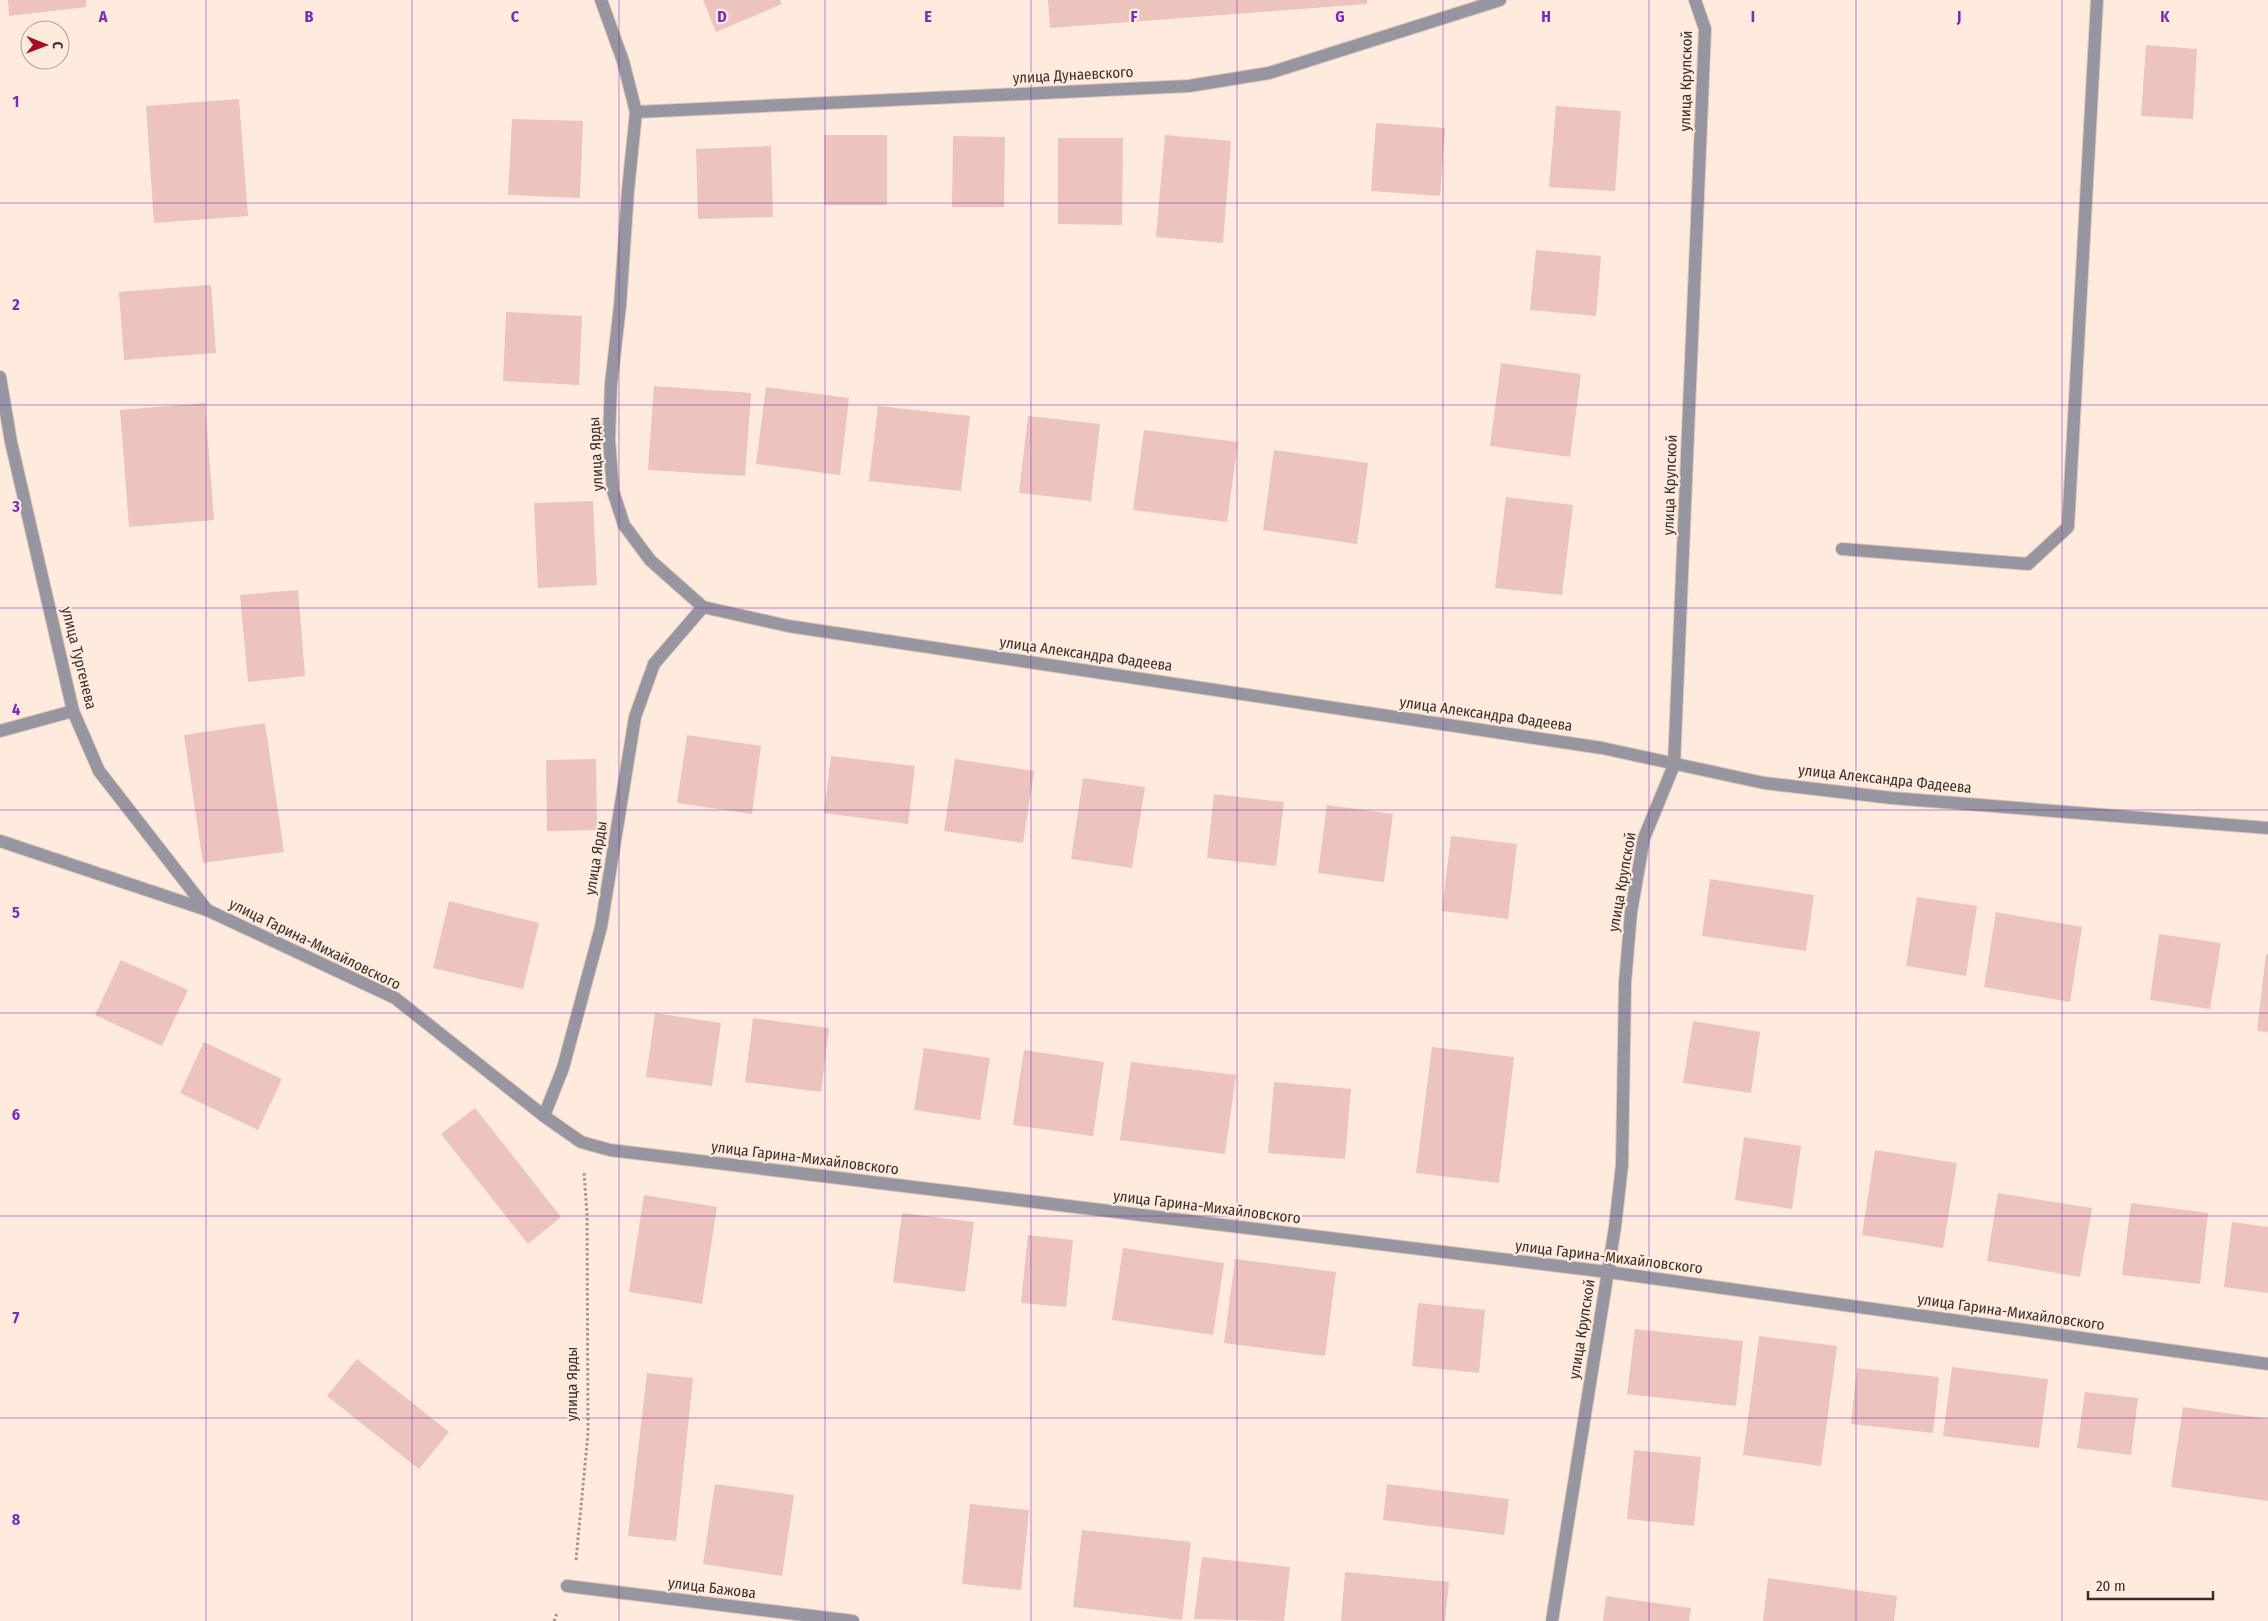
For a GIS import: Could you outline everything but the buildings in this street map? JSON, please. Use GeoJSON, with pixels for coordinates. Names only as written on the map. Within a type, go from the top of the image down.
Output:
{"type":"FeatureCollection","features":[{"type":"Feature","properties":{"kind":"street","name":"улица Ярды"},"geometry":{"type":"LineString","coordinates":[[544,1116],[563,1068],[601,927],[635,718],[654,664],[703,607],[650,560],[624,525],[613,491],[609,439],[610,384],[620,306],[628,190],[636,112],[623,61],[601,0]]}},
{"type":"Feature","properties":{"kind":"street","name":"улица Дунаевского"},"geometry":{"type":"LineString","coordinates":[[636,112],[1189,86],[1269,73],[1500,0]]}},
{"type":"Feature","properties":{"kind":"street","name":"улица Крупской"},"geometry":{"type":"LineString","coordinates":[[1552,1621],[1608,1272],[1622,1166],[1626,984],[1631,912],[1644,838],[1674,765],[1705,29],[1695,0]]}},
{"type":"Feature","properties":{"kind":"street"},"geometry":{"type":"LineString","coordinates":[[1842,550],[2028,564],[2068,528],[2097,0]]}},
{"type":"Feature","properties":{"kind":"street","name":"улица Тургенева"},"geometry":{"type":"LineString","coordinates":[[0,377],[11,442],[73,711],[99,771],[207,910]]}},
{"type":"Feature","properties":{"kind":"street","name":"улица Александра Фадеева"},"geometry":{"type":"LineString","coordinates":[[703,607],[788,626],[1602,748],[1764,783],[1892,798],[2268,828]]}},
{"type":"Feature","properties":{"kind":"street"},"geometry":{"type":"LineString","coordinates":[[0,732],[73,711]]}},
{"type":"Feature","properties":{"kind":"street","name":"улица Гарина-Михайловского"},"geometry":{"type":"LineString","coordinates":[[0,841],[207,910],[395,998],[544,1116],[581,1142],[610,1150],[1608,1272],[2268,1364]]}},
{"type":"Feature","properties":{"kind":"street","name":"улица Бажова"},"geometry":{"type":"LineString","coordinates":[[567,1586],[854,1621]]}},
{"type":"Feature","properties":{"kind":"path","name":"улица Ярды"},"geometry":{"type":"LineString","coordinates":[[554,1621],[578,1556],[588,1433],[587,1214],[581,1142]]}}]}
